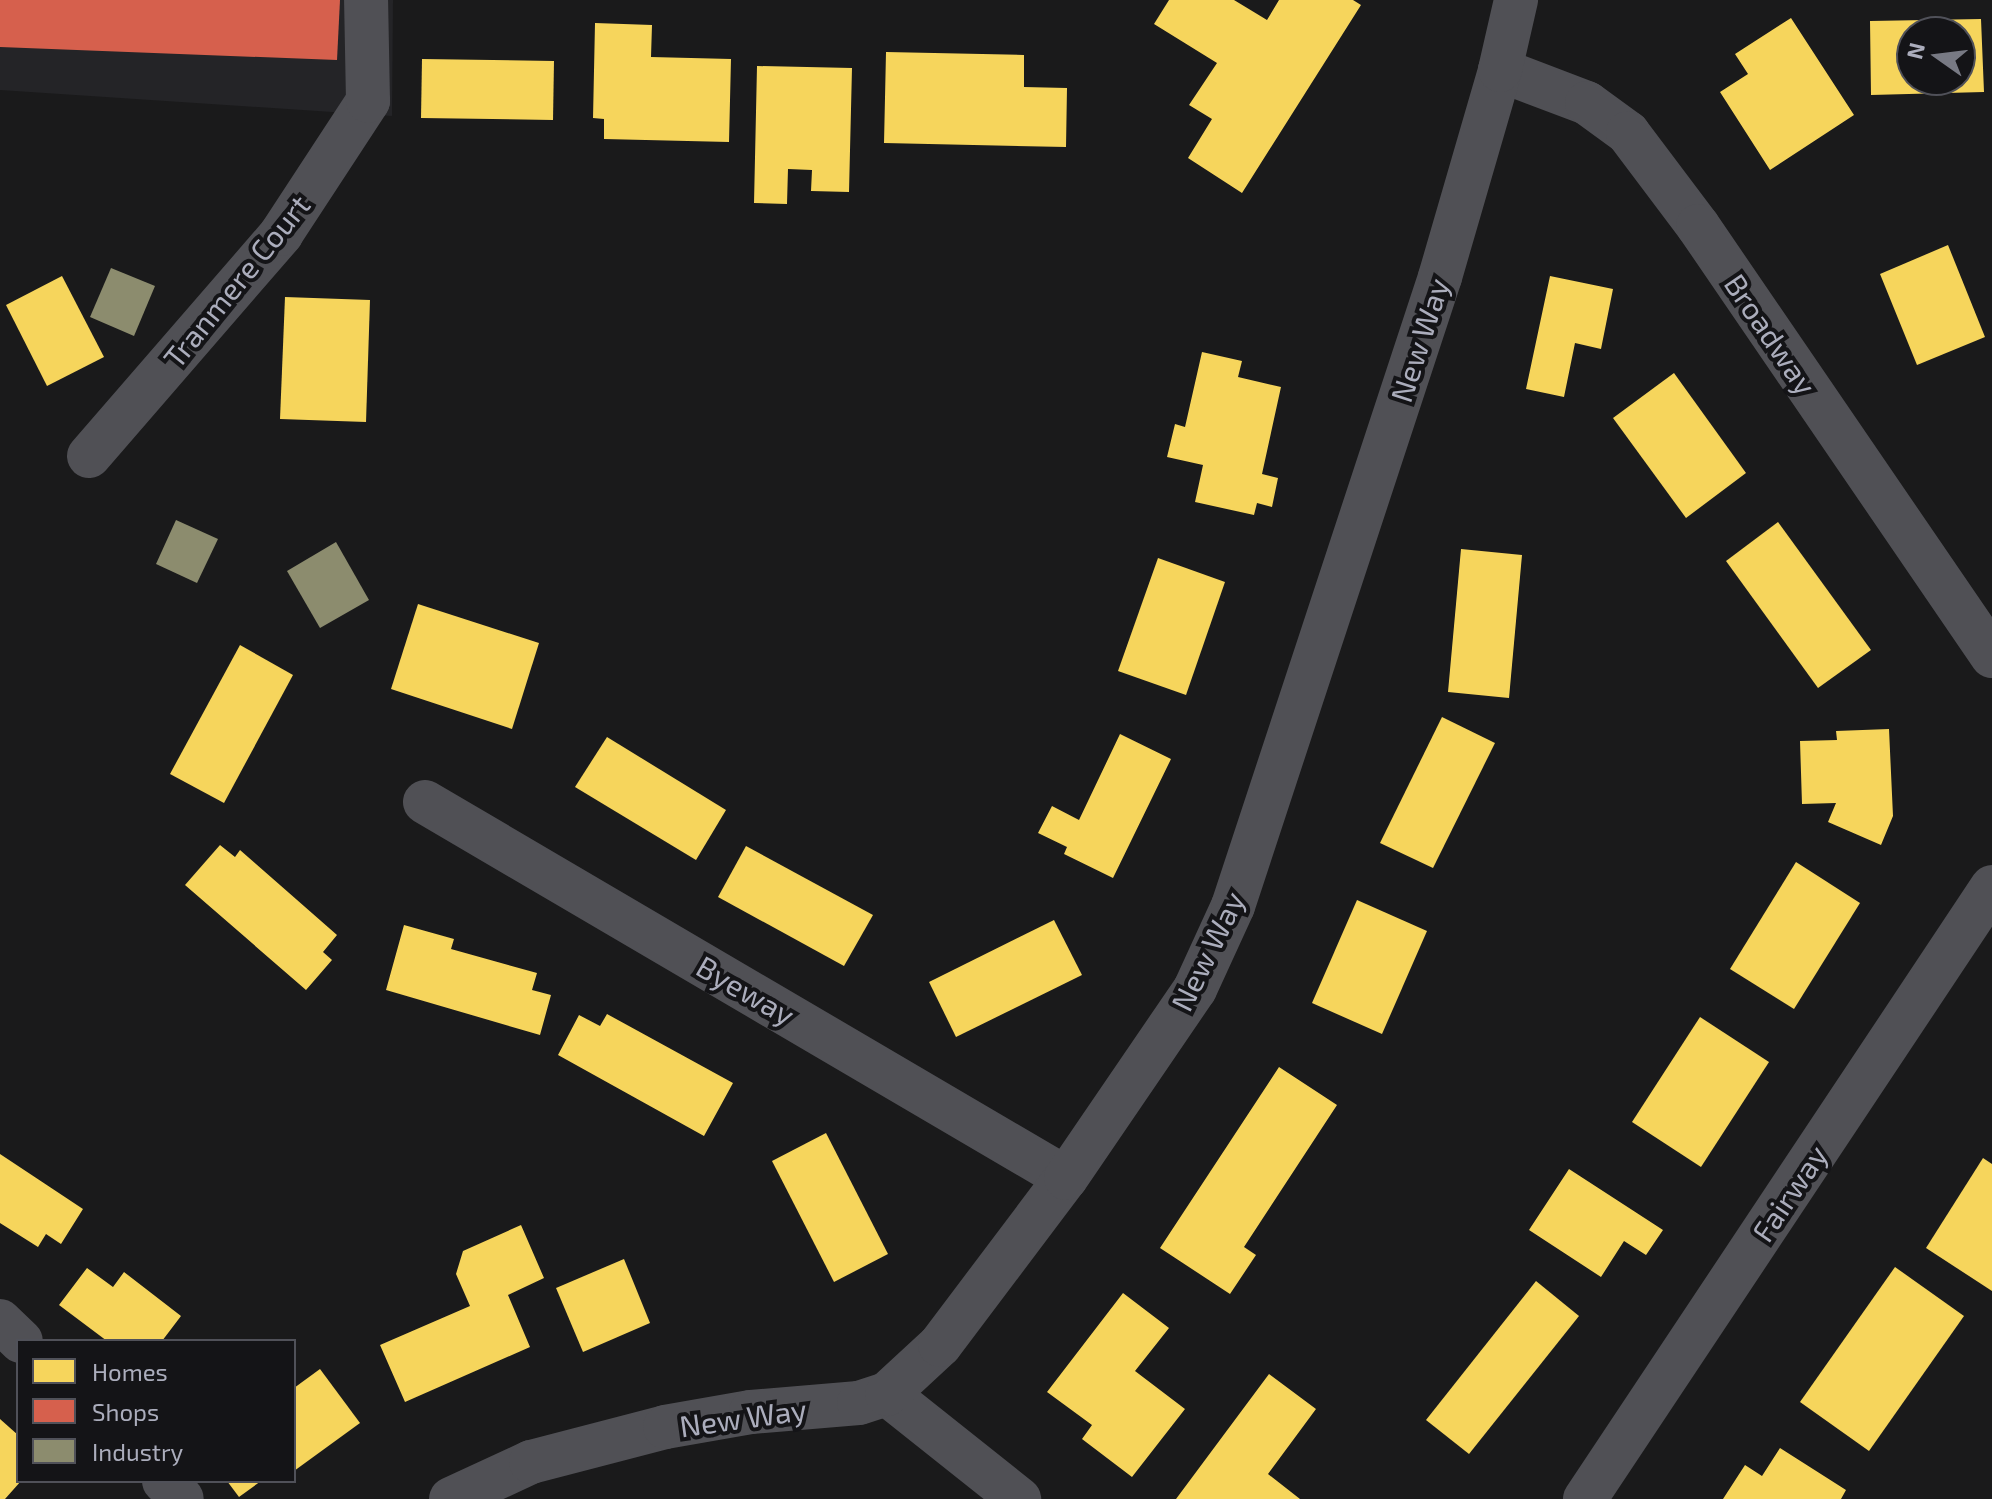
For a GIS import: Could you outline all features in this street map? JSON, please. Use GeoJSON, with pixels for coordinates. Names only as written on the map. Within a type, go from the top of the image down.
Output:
{"type":"FeatureCollection","features":[{"type":"Feature","properties":{"kind":"street","name":"Tranmere Court"},"geometry":{"type":"LineString","coordinates":[[89,456],[281,234],[368,101],[366,0]]}},
{"type":"Feature","properties":{"kind":"street","name":"New Way"},"geometry":{"type":"LineString","coordinates":[[451,1499],[531,1462],[665,1427],[751,1412],[859,1403],[887,1394],[940,1345],[1066,1178],[1195,989],[1233,906],[1440,277],[1500,70],[1516,0]]}},
{"type":"Feature","properties":{"kind":"street","name":"Broadway"},"geometry":{"type":"LineString","coordinates":[[1500,70],[1587,103],[1628,133],[1698,226],[1992,656]]}},
{"type":"Feature","properties":{"kind":"street","name":"Byeway"},"geometry":{"type":"LineString","coordinates":[[425,802],[1066,1178]]}},
{"type":"Feature","properties":{"kind":"street","name":"Fairway"},"geometry":{"type":"LineString","coordinates":[[1585,1499],[1992,887]]}},
{"type":"Feature","properties":{"kind":"street"},"geometry":{"type":"LineString","coordinates":[[0,1321],[19,1339]]}},
{"type":"Feature","properties":{"kind":"street"},"geometry":{"type":"LineString","coordinates":[[887,1394],[1019,1499]]}},
{"type":"Feature","properties":{"kind":"street"},"geometry":{"type":"LineString","coordinates":[[166,1483],[182,1499]]}},
{"type":"Feature","properties":{"kind":"shaded area"},"geometry":{"type":"Polygon","coordinates":[[[0,0],[393,0],[392,116],[0,90],[0,0]]]}},
{"type":"Feature","properties":{"kind":"building: Homes"},"geometry":{"type":"Polygon","coordinates":[[[1169,0],[1234,0],[1267,20],[1279,0],[1353,0],[1361,5],[1242,193],[1188,158],[1212,119],[1189,105],[1217,63],[1154,24],[1169,0]]]}},
{"type":"Feature","properties":{"kind":"building: Homes"},"geometry":{"type":"Polygon","coordinates":[[[1791,18],[1854,115],[1770,170],[1720,92],[1748,74],[1735,54],[1791,18]]]}},
{"type":"Feature","properties":{"kind":"building: Homes"},"geometry":{"type":"Polygon","coordinates":[[[1976,19],[1981,19],[1984,92],[1976,92],[1976,19]]]}},
{"type":"Feature","properties":{"kind":"building: Homes"},"geometry":{"type":"Polygon","coordinates":[[[1870,21],[1896,21],[1896,94],[1871,95],[1870,21]]]}},
{"type":"Feature","properties":{"kind":"building: Homes"},"geometry":{"type":"Polygon","coordinates":[[[595,23],[652,25],[651,57],[731,59],[729,142],[604,139],[604,119],[593,118],[595,23]]]}},
{"type":"Feature","properties":{"kind":"building: Homes"},"geometry":{"type":"Polygon","coordinates":[[[886,52],[1024,55],[1024,87],[1067,88],[1066,147],[884,143],[886,52]]]}},
{"type":"Feature","properties":{"kind":"building: Homes"},"geometry":{"type":"Polygon","coordinates":[[[422,59],[554,61],[553,120],[421,118],[422,59]]]}},
{"type":"Feature","properties":{"kind":"building: Homes"},"geometry":{"type":"Polygon","coordinates":[[[757,66],[852,68],[849,192],[811,191],[812,170],[788,169],[787,204],[754,203],[757,66]]]}},
{"type":"Feature","properties":{"kind":"building: Homes"},"geometry":{"type":"Polygon","coordinates":[[[1948,245],[1985,337],[1917,365],[1880,274],[1948,245]]]}},
{"type":"Feature","properties":{"kind":"building: Homes"},"geometry":{"type":"Polygon","coordinates":[[[62,276],[104,357],[47,386],[6,305],[62,276]]]}},
{"type":"Feature","properties":{"kind":"building: Homes"},"geometry":{"type":"Polygon","coordinates":[[[1550,276],[1613,289],[1601,349],[1575,343],[1564,397],[1526,389],[1550,276]]]}},
{"type":"Feature","properties":{"kind":"building: Homes"},"geometry":{"type":"Polygon","coordinates":[[[285,297],[370,300],[366,422],[280,419],[285,297]]]}},
{"type":"Feature","properties":{"kind":"building: Homes"},"geometry":{"type":"Polygon","coordinates":[[[1202,352],[1242,361],[1238,377],[1281,387],[1262,474],[1278,478],[1272,507],[1257,503],[1254,515],[1195,502],[1203,465],[1167,457],[1175,424],[1185,427],[1202,352]]]}},
{"type":"Feature","properties":{"kind":"building: Homes"},"geometry":{"type":"Polygon","coordinates":[[[1674,373],[1746,473],[1686,518],[1613,418],[1674,373]]]}},
{"type":"Feature","properties":{"kind":"building: Homes"},"geometry":{"type":"Polygon","coordinates":[[[1778,522],[1871,650],[1818,688],[1726,561],[1778,522]]]}},
{"type":"Feature","properties":{"kind":"building: Homes"},"geometry":{"type":"Polygon","coordinates":[[[1461,549],[1522,555],[1509,698],[1448,692],[1461,549]]]}},
{"type":"Feature","properties":{"kind":"building: Homes"},"geometry":{"type":"Polygon","coordinates":[[[1158,558],[1225,582],[1186,695],[1118,671],[1158,558]]]}},
{"type":"Feature","properties":{"kind":"building: Homes"},"geometry":{"type":"Polygon","coordinates":[[[418,604],[539,643],[512,729],[391,689],[418,604]]]}},
{"type":"Feature","properties":{"kind":"building: Homes"},"geometry":{"type":"Polygon","coordinates":[[[240,645],[293,675],[224,803],[170,774],[240,645]]]}},
{"type":"Feature","properties":{"kind":"building: Homes"},"geometry":{"type":"Polygon","coordinates":[[[1442,717],[1495,743],[1433,868],[1380,843],[1442,717]]]}},
{"type":"Feature","properties":{"kind":"building: Homes"},"geometry":{"type":"Polygon","coordinates":[[[1889,729],[1893,816],[1881,845],[1828,822],[1836,803],[1802,804],[1800,741],[1837,740],[1836,731],[1889,729]]]}},
{"type":"Feature","properties":{"kind":"building: Homes"},"geometry":{"type":"Polygon","coordinates":[[[1120,734],[1171,759],[1113,878],[1064,854],[1067,847],[1038,833],[1052,806],[1079,820],[1120,734]]]}},
{"type":"Feature","properties":{"kind":"building: Homes"},"geometry":{"type":"Polygon","coordinates":[[[607,737],[726,810],[696,860],[575,787],[607,737]]]}},
{"type":"Feature","properties":{"kind":"building: Homes"},"geometry":{"type":"Polygon","coordinates":[[[220,845],[235,857],[240,850],[337,935],[323,952],[332,960],[306,990],[185,885],[220,845]]]}},
{"type":"Feature","properties":{"kind":"building: Homes"},"geometry":{"type":"Polygon","coordinates":[[[746,846],[873,915],[844,966],[718,897],[746,846]]]}},
{"type":"Feature","properties":{"kind":"building: Homes"},"geometry":{"type":"Polygon","coordinates":[[[1796,862],[1860,903],[1794,1009],[1730,969],[1796,862]]]}},
{"type":"Feature","properties":{"kind":"building: Homes"},"geometry":{"type":"Polygon","coordinates":[[[1357,900],[1427,931],[1382,1034],[1312,1003],[1357,900]]]}},
{"type":"Feature","properties":{"kind":"building: Homes"},"geometry":{"type":"Polygon","coordinates":[[[1054,920],[1082,975],[956,1037],[929,982],[1054,920]]]}},
{"type":"Feature","properties":{"kind":"building: Homes"},"geometry":{"type":"Polygon","coordinates":[[[404,925],[454,939],[451,949],[537,973],[532,990],[551,995],[540,1035],[386,990],[404,925]]]}},
{"type":"Feature","properties":{"kind":"building: Homes"},"geometry":{"type":"Polygon","coordinates":[[[607,1014],[733,1083],[704,1136],[558,1055],[579,1015],[600,1026],[607,1014]]]}},
{"type":"Feature","properties":{"kind":"building: Homes"},"geometry":{"type":"Polygon","coordinates":[[[1700,1017],[1769,1062],[1701,1167],[1632,1122],[1700,1017]]]}},
{"type":"Feature","properties":{"kind":"building: Homes"},"geometry":{"type":"Polygon","coordinates":[[[1279,1067],[1337,1105],[1244,1247],[1256,1255],[1230,1294],[1160,1248],[1279,1067]]]}},
{"type":"Feature","properties":{"kind":"building: Homes"},"geometry":{"type":"Polygon","coordinates":[[[826,1133],[888,1254],[834,1282],[772,1161],[826,1133]]]}},
{"type":"Feature","properties":{"kind":"building: Homes"},"geometry":{"type":"Polygon","coordinates":[[[0,1154],[83,1209],[61,1244],[46,1234],[38,1247],[0,1223],[0,1154]]]}},
{"type":"Feature","properties":{"kind":"building: Homes"},"geometry":{"type":"Polygon","coordinates":[[[1983,1158],[1992,1164],[1992,1291],[1926,1248],[1983,1158]]]}},
{"type":"Feature","properties":{"kind":"building: Homes"},"geometry":{"type":"Polygon","coordinates":[[[1569,1169],[1663,1230],[1646,1255],[1624,1241],[1601,1277],[1529,1230],[1569,1169]]]}},
{"type":"Feature","properties":{"kind":"building: Homes"},"geometry":{"type":"Polygon","coordinates":[[[521,1225],[544,1278],[508,1295],[530,1347],[405,1402],[380,1345],[470,1306],[456,1274],[463,1251],[521,1225]]]}},
{"type":"Feature","properties":{"kind":"building: Homes"},"geometry":{"type":"Polygon","coordinates":[[[624,1259],[650,1323],[583,1352],[556,1288],[624,1259]]]}},
{"type":"Feature","properties":{"kind":"building: Homes"},"geometry":{"type":"Polygon","coordinates":[[[1895,1267],[1964,1316],[1869,1451],[1800,1402],[1895,1267]]]}},
{"type":"Feature","properties":{"kind":"building: Homes"},"geometry":{"type":"Polygon","coordinates":[[[87,1268],[113,1287],[124,1272],[181,1316],[164,1339],[104,1339],[59,1305],[87,1268]]]}},
{"type":"Feature","properties":{"kind":"building: Homes"},"geometry":{"type":"Polygon","coordinates":[[[1536,1281],[1579,1316],[1469,1454],[1426,1420],[1536,1281]]]}},
{"type":"Feature","properties":{"kind":"building: Homes"},"geometry":{"type":"Polygon","coordinates":[[[1123,1293],[1169,1328],[1135,1371],[1185,1409],[1132,1477],[1082,1439],[1092,1425],[1047,1392],[1123,1293]]]}},
{"type":"Feature","properties":{"kind":"building: Homes"},"geometry":{"type":"Polygon","coordinates":[[[320,1369],[360,1423],[296,1470],[296,1387],[320,1369]]]}},
{"type":"Feature","properties":{"kind":"building: Homes"},"geometry":{"type":"Polygon","coordinates":[[[1269,1374],[1316,1409],[1268,1474],[1300,1499],[1176,1499],[1269,1374]]]}},
{"type":"Feature","properties":{"kind":"building: Homes"},"geometry":{"type":"Polygon","coordinates":[[[0,1419],[16,1433],[16,1483],[19,1483],[5,1499],[0,1499],[0,1419]]]}},
{"type":"Feature","properties":{"kind":"building: Homes"},"geometry":{"type":"Polygon","coordinates":[[[1780,1448],[1846,1490],[1841,1499],[1723,1499],[1745,1465],[1762,1476],[1780,1448]]]}},
{"type":"Feature","properties":{"kind":"building: Homes"},"geometry":{"type":"Polygon","coordinates":[[[228,1483],[258,1483],[239,1497],[228,1483]]]}},
{"type":"Feature","properties":{"kind":"building: Shops"},"geometry":{"type":"Polygon","coordinates":[[[0,0],[340,0],[337,60],[0,47],[0,0]]]}},
{"type":"Feature","properties":{"kind":"building: Industry"},"geometry":{"type":"Polygon","coordinates":[[[111,268],[155,286],[134,336],[90,317],[111,268]]]}},
{"type":"Feature","properties":{"kind":"building: Industry"},"geometry":{"type":"Polygon","coordinates":[[[176,520],[218,539],[197,583],[156,564],[176,520]]]}},
{"type":"Feature","properties":{"kind":"building: Industry"},"geometry":{"type":"Polygon","coordinates":[[[336,542],[369,600],[320,628],[287,571],[336,542]]]}}]}
